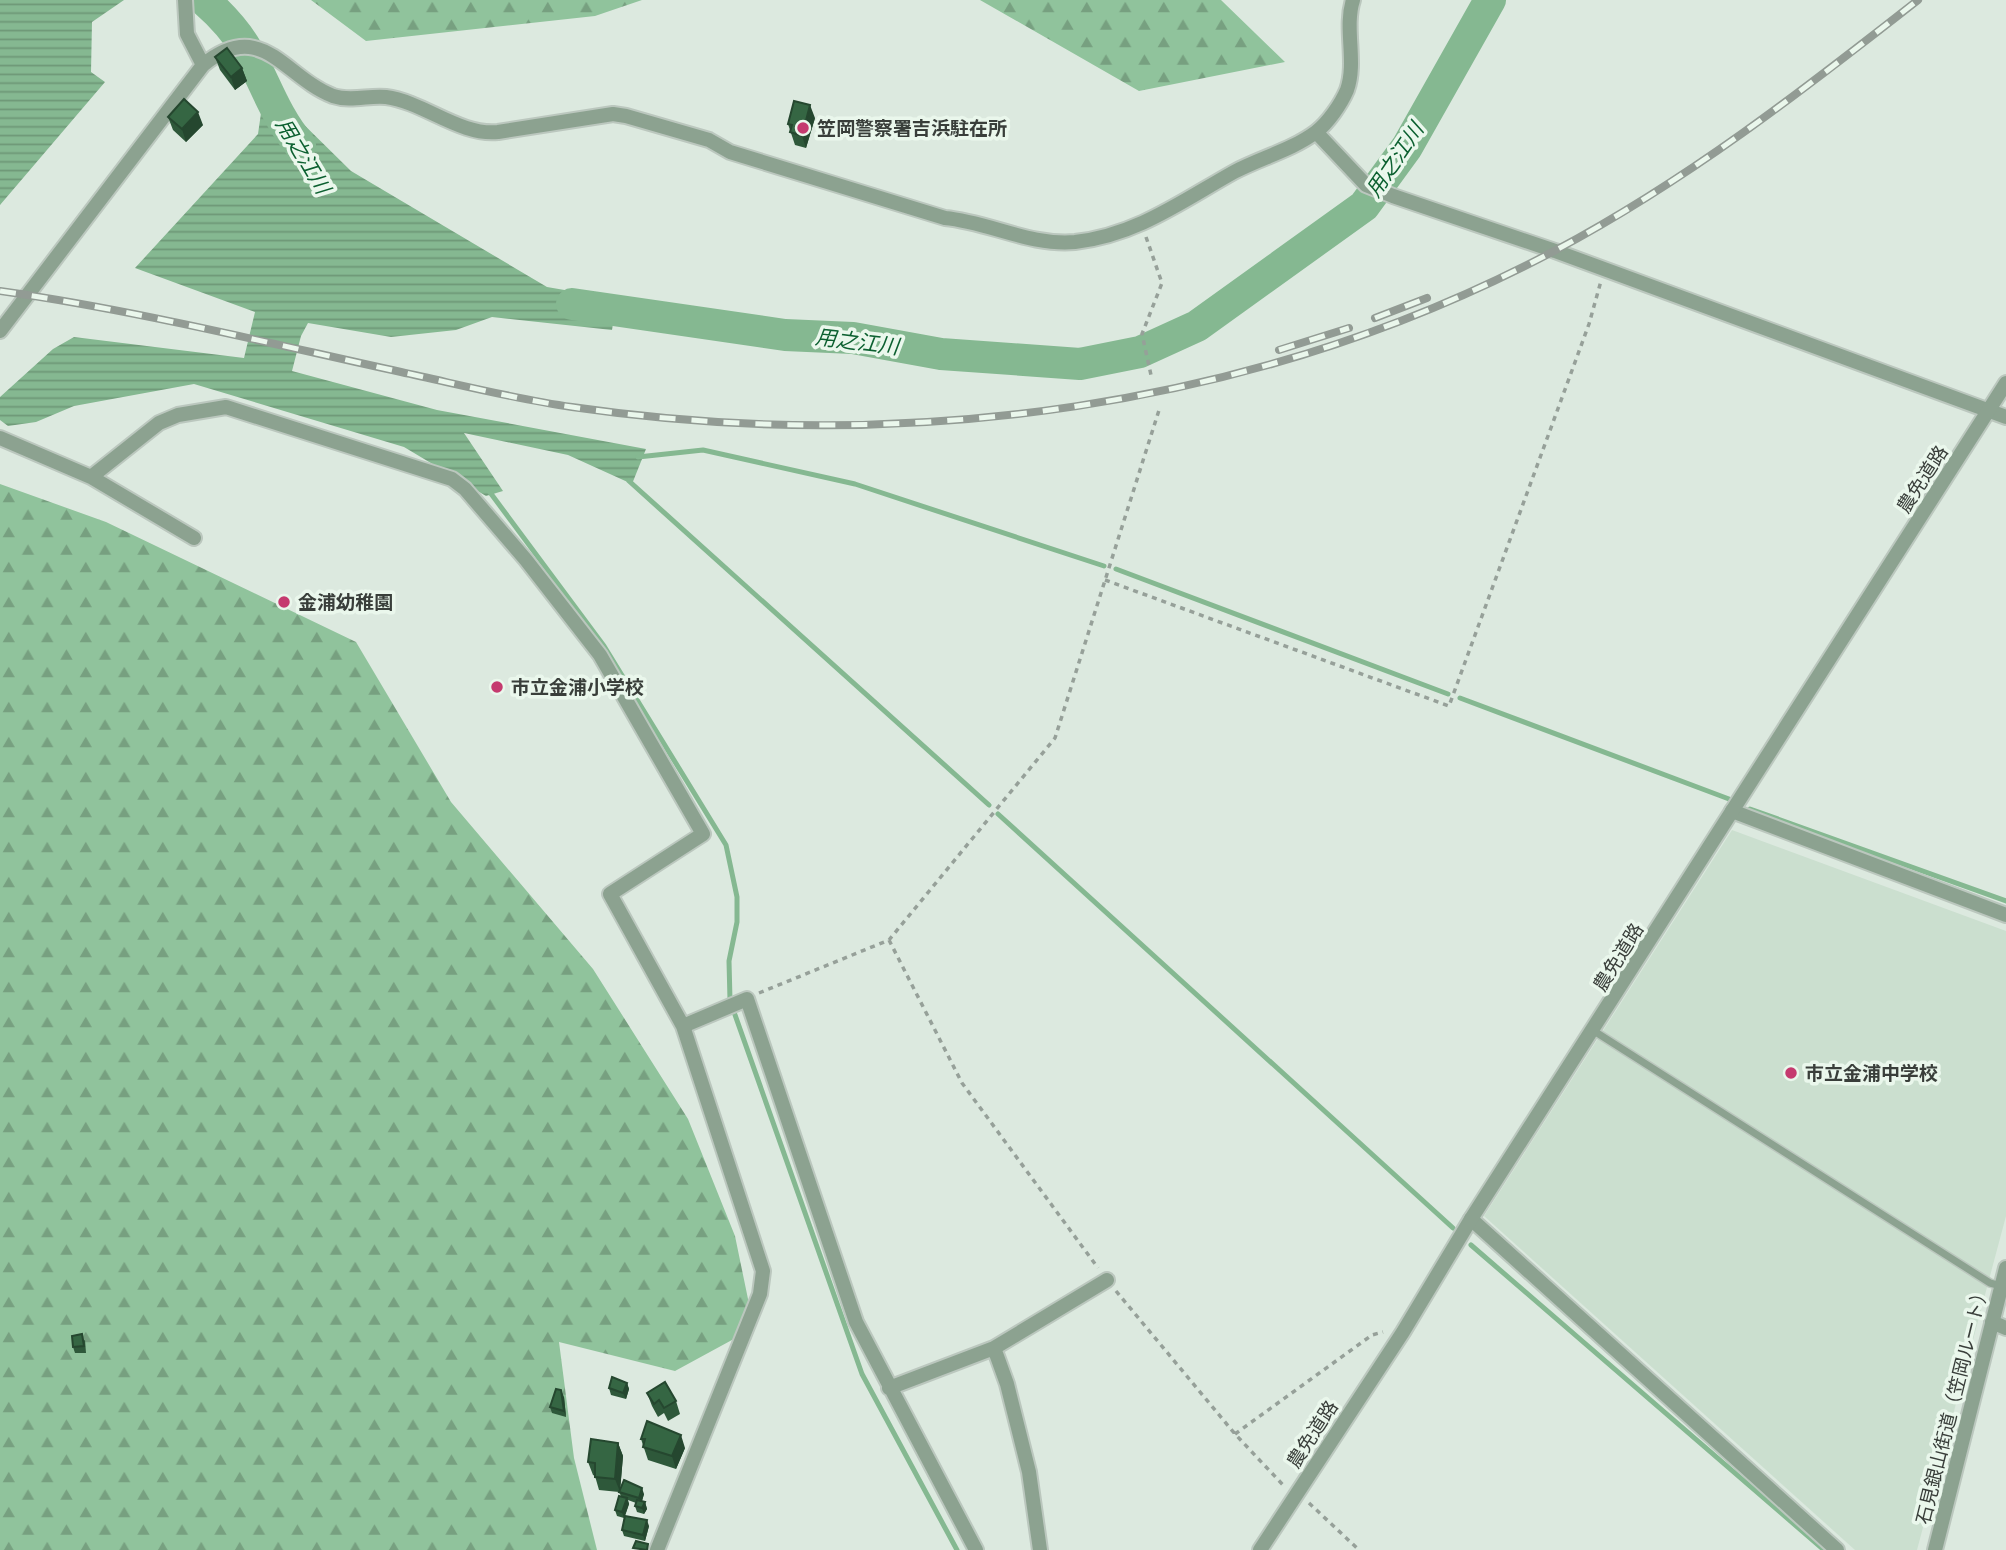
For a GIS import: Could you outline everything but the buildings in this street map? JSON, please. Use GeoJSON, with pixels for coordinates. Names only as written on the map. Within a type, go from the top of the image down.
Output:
{"type":"FeatureCollection","features":[{"type":"Feature","properties":{"kind":"street"},"geometry":{"type":"LineString","coordinates":[[185,0],[185,15],[192,48],[203,65]]}},
{"type":"Feature","properties":{"kind":"street"},"geometry":{"type":"LineString","coordinates":[[0,331],[203,65],[230,49],[245,47],[265,50],[336,97],[388,97],[489,133],[613,114],[626,116],[709,140],[730,152],[907,206],[1036,241],[1073,242],[1142,225],[1235,171],[1316,132],[1338,106],[1348,88],[1349,13],[1353,0]]}},
{"type":"Feature","properties":{"kind":"street"},"geometry":{"type":"LineString","coordinates":[[1316,132],[1366,185],[1604,269],[2006,417]]}},
{"type":"Feature","properties":{"kind":"street","name":"農免道路"},"geometry":{"type":"LineString","coordinates":[[1260,1550],[1403,1332],[1471,1219],[1594,1031],[2006,383]]}},
{"type":"Feature","properties":{"kind":"street"},"geometry":{"type":"LineString","coordinates":[[91,477],[159,423],[178,415],[226,407],[439,473],[465,489],[526,560],[600,655],[703,834],[610,894],[686,1025],[762,1271],[760,1294],[657,1550]]}},
{"type":"Feature","properties":{"kind":"street"},"geometry":{"type":"LineString","coordinates":[[0,438],[91,477],[194,538]]}},
{"type":"Feature","properties":{"kind":"street"},"geometry":{"type":"LineString","coordinates":[[1732,811],[2006,915]]}},
{"type":"Feature","properties":{"kind":"street"},"geometry":{"type":"LineString","coordinates":[[686,1025],[718,1009],[744,1001],[848,1300],[889,1388],[976,1550]]}},
{"type":"Feature","properties":{"kind":"street"},"geometry":{"type":"LineString","coordinates":[[1471,1219],[1837,1550]]}},
{"type":"Feature","properties":{"kind":"street","name":"石見銀山街道（笠岡ルート）"},"geometry":{"type":"LineString","coordinates":[[1935,1550],[2006,1268]]}},
{"type":"Feature","properties":{"kind":"street"},"geometry":{"type":"LineString","coordinates":[[889,1388],[994,1349],[1107,1280]]}},
{"type":"Feature","properties":{"kind":"street"},"geometry":{"type":"LineString","coordinates":[[1992,1322],[2006,1328]]}},
{"type":"Feature","properties":{"kind":"street"},"geometry":{"type":"LineString","coordinates":[[994,1349],[1007,1384],[1029,1472],[1040,1550]]}},
{"type":"Feature","properties":{"kind":"lane"},"geometry":{"type":"LineString","coordinates":[[1594,1031],[1979,1276],[2001,1286]]}},
{"type":"Feature","properties":{"kind":"path"},"geometry":{"type":"LineString","coordinates":[[1142,225],[1162,283],[1142,334],[1151,375]]}},
{"type":"Feature","properties":{"kind":"path"},"geometry":{"type":"LineString","coordinates":[[1105,580],[1449,706],[1589,324],[1604,269]]}},
{"type":"Feature","properties":{"kind":"path"},"geometry":{"type":"LineString","coordinates":[[744,1001],[889,940],[1055,738],[1160,407]]}},
{"type":"Feature","properties":{"kind":"path"},"geometry":{"type":"LineString","coordinates":[[889,940],[962,1083],[1107,1280],[1235,1434],[1282,1480],[1294,1496],[1359,1550]]}},
{"type":"Feature","properties":{"kind":"path"},"geometry":{"type":"LineString","coordinates":[[1235,1434],[1372,1335],[1391,1330],[1403,1332]]}},
{"type":"Feature","properties":{"kind":"shaded area","name":"市立金浦中学校"},"geometry":{"type":"Polygon","coordinates":[[[1732,830],[2006,931],[2006,1216],[1917,1550],[1855,1550],[1484,1216],[1732,830]]]}},
{"type":"Feature","properties":{"kind":"green space"},"geometry":{"type":"Polygon","coordinates":[[[311,0],[642,0],[595,16],[366,41],[311,0]]]}},
{"type":"Feature","properties":{"kind":"green space"},"geometry":{"type":"Polygon","coordinates":[[[980,0],[1221,0],[1285,62],[1139,91],[980,0]]]}},
{"type":"Feature","properties":{"kind":"green space"},"geometry":{"type":"Polygon","coordinates":[[[0,484],[106,522],[356,642],[451,802],[593,969],[688,1119],[735,1236],[754,1328],[675,1371],[559,1342],[574,1458],[597,1550],[0,1550],[0,484]]]}},
{"type":"Feature","properties":{"kind":"water"},"geometry":{"type":"Polygon","coordinates":[[[0,0],[124,0],[92,22],[91,72],[105,82],[0,205],[0,0]]]}},
{"type":"Feature","properties":{"kind":"water"},"geometry":{"type":"Polygon","coordinates":[[[288,109],[351,171],[547,287],[617,299],[612,330],[492,317],[456,330],[391,337],[308,323],[301,336],[292,371],[437,410],[646,449],[632,484],[568,455],[464,433],[503,491],[486,496],[404,447],[194,384],[74,406],[36,422],[8,426],[0,420],[0,397],[53,349],[74,337],[244,358],[255,312],[135,268],[258,134],[261,113],[288,109]]]}},
{"type":"Feature","properties":{"kind":"waterway","name":"用之江川"},"geometry":{"type":"LineString","coordinates":[[204,0],[243,43],[277,111],[300,145]]}},
{"type":"Feature","properties":{"kind":"waterway","name":"用之江川"},"geometry":{"type":"LineString","coordinates":[[572,304],[785,335],[853,338],[941,354],[1080,364],[1140,352],[1197,326],[1364,206],[1407,147],[1490,0]]}},
{"type":"Feature","properties":{"kind":"waterway"},"geometry":{"type":"LineString","coordinates":[[638,457],[703,450],[855,484],[1104,566]]}},
{"type":"Feature","properties":{"kind":"waterway"},"geometry":{"type":"LineString","coordinates":[[629,481],[989,805]]}},
{"type":"Feature","properties":{"kind":"waterway"},"geometry":{"type":"LineString","coordinates":[[489,491],[604,646],[726,845],[737,897],[737,922],[729,961],[730,1000]]}},
{"type":"Feature","properties":{"kind":"waterway"},"geometry":{"type":"LineString","coordinates":[[1116,569],[1448,694]]}},
{"type":"Feature","properties":{"kind":"waterway"},"geometry":{"type":"LineString","coordinates":[[1460,698],[1729,799]]}},
{"type":"Feature","properties":{"kind":"waterway"},"geometry":{"type":"LineString","coordinates":[[1750,809],[2006,901]]}},
{"type":"Feature","properties":{"kind":"waterway"},"geometry":{"type":"LineString","coordinates":[[998,814],[1453,1228]]}},
{"type":"Feature","properties":{"kind":"waterway"},"geometry":{"type":"LineString","coordinates":[[734,1012],[862,1374],[957,1550]]}},
{"type":"Feature","properties":{"kind":"waterway"},"geometry":{"type":"LineString","coordinates":[[1471,1245],[1824,1550]]}},
{"type":"Feature","properties":{"kind":"railway"},"geometry":{"type":"LineString","coordinates":[[0,291],[151,317],[529,400],[698,421],[824,425],[951,420],[1077,406],[1201,382],[1323,348],[1442,304],[1556,250],[1697,165],[1787,101],[1918,0]]}},
{"type":"Feature","properties":{"kind":"railway"},"geometry":{"type":"LineString","coordinates":[[1375,318],[1427,298]]}},
{"type":"Feature","properties":{"kind":"railway"},"geometry":{"type":"LineString","coordinates":[[1279,350],[1349,328]]}},
{"type":"Feature","properties":{"kind":"place","name":"笠岡警察署吉浜駐在所"},"geometry":{"type":"Point","coordinates":[803,128]}},
{"type":"Feature","properties":{"kind":"place","name":"金浦幼稚園"},"geometry":{"type":"Point","coordinates":[284,602]}},
{"type":"Feature","properties":{"kind":"place","name":"市立金浦小学校"},"geometry":{"type":"Point","coordinates":[497,687]}},
{"type":"Feature","properties":{"kind":"place","name":"市立金浦中学校"},"geometry":{"type":"Point","coordinates":[1791,1073]}}]}
